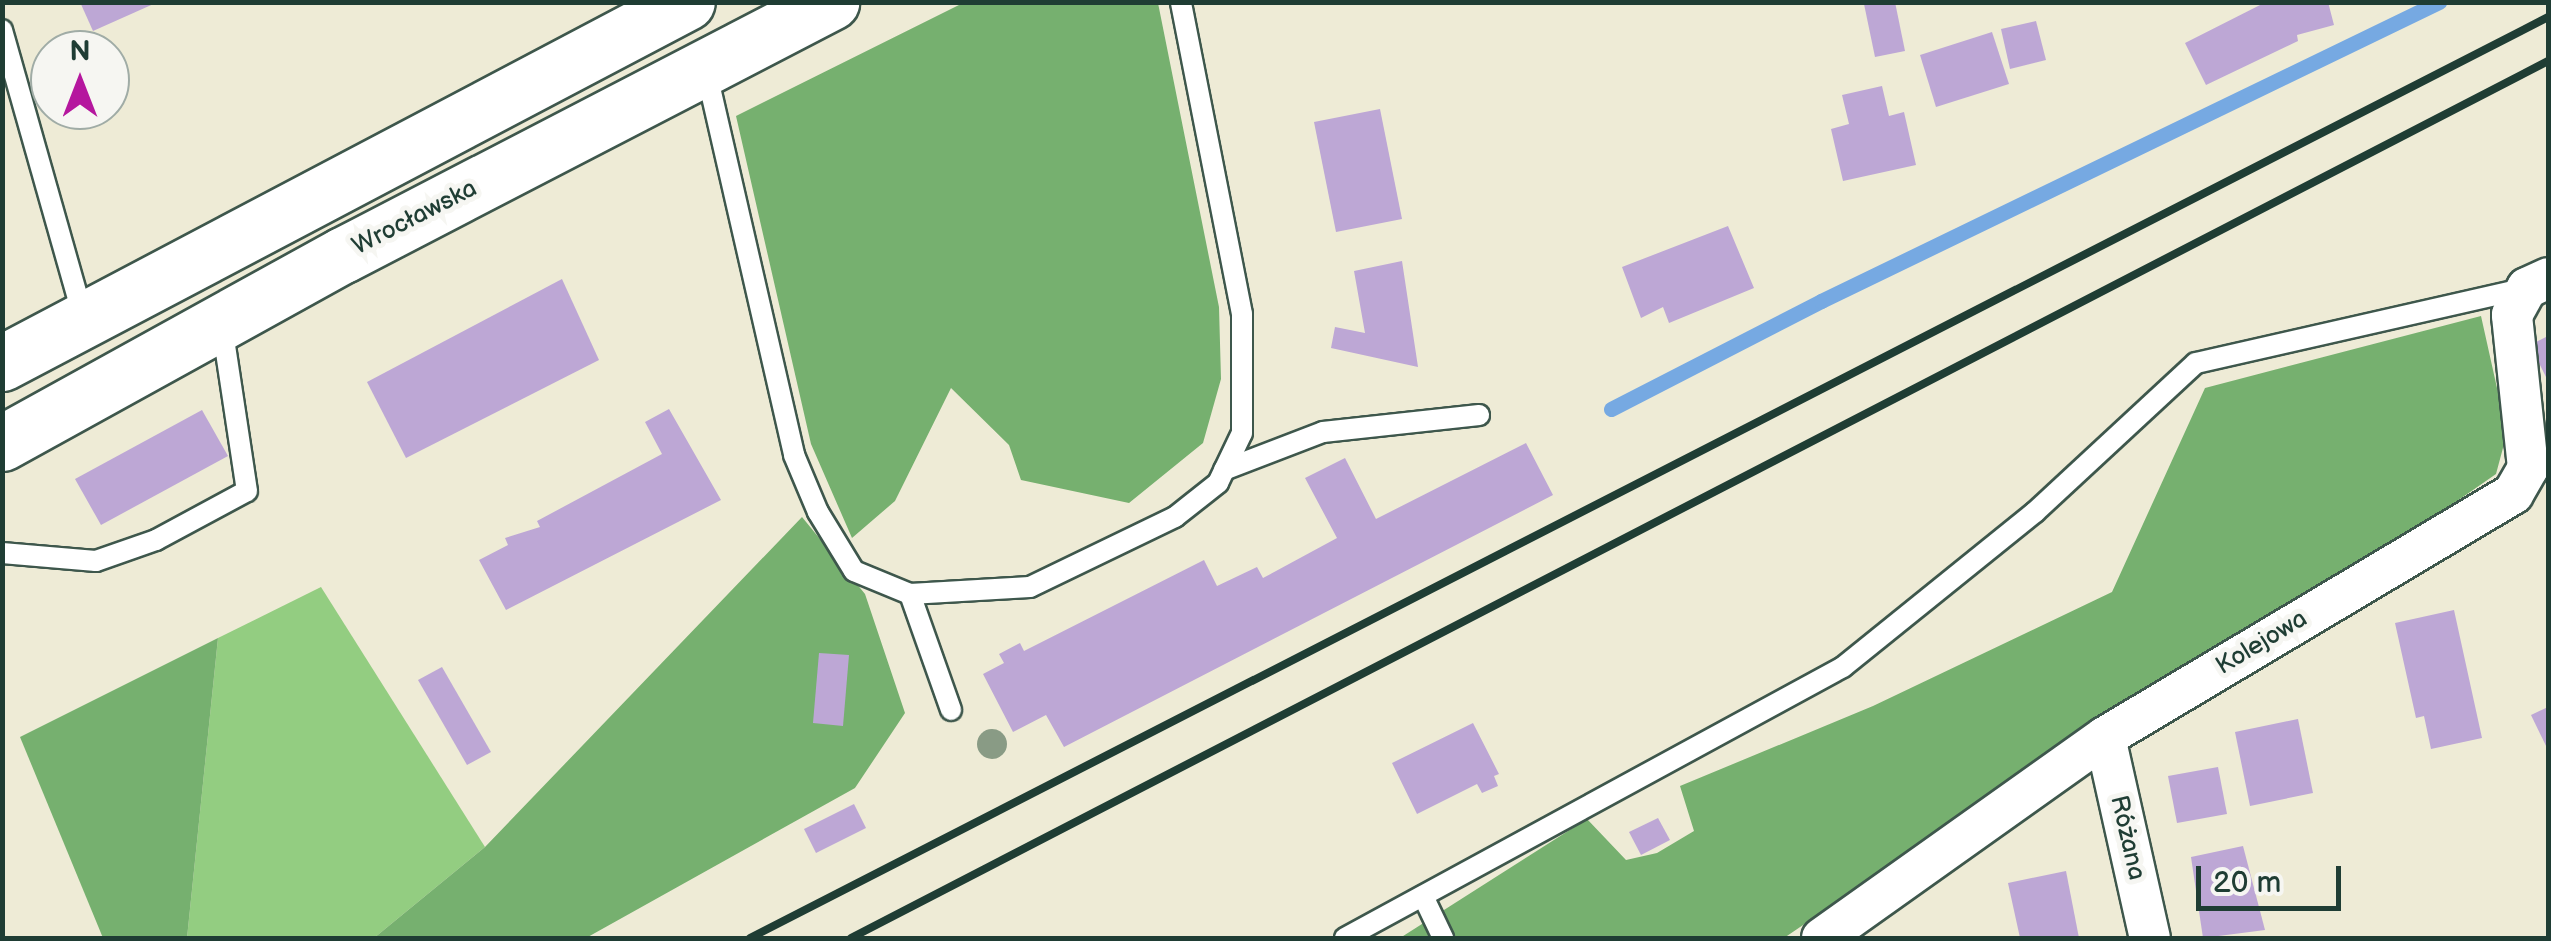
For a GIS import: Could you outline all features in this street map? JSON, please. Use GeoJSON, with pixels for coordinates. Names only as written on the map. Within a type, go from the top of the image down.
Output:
{"type":"FeatureCollection","features":[{"type":"Feature","properties":{"kind":"main road"},"geometry":{"type":"LineString","coordinates":[[2,364],[687,2]]}},
{"type":"Feature","properties":{"kind":"main road","name":"Wrocławska"},"geometry":{"type":"LineString","coordinates":[[2,443],[222,322],[831,2]]}},
{"type":"Feature","properties":{"kind":"street","name":"Kolejowa"},"geometry":{"type":"LineString","coordinates":[[1822,938],[2105,737],[2512,494],[2528,468],[2512,315],[2538,283]]}},
{"type":"Feature","properties":{"kind":"street","name":"Różana"},"geometry":{"type":"LineString","coordinates":[[2105,737],[2150,938]]}},
{"type":"Feature","properties":{"kind":"lane"},"geometry":{"type":"LineString","coordinates":[[706,68],[794,455],[818,512],[854,571],[910,594],[1030,587],[1175,516],[1218,483],[1242,433],[1242,314],[1181,2]]}},
{"type":"Feature","properties":{"kind":"lane"},"geometry":{"type":"LineString","coordinates":[[2,30],[84,319]]}},
{"type":"Feature","properties":{"kind":"lane"},"geometry":{"type":"LineString","coordinates":[[1345,938],[1843,667],[2036,512],[2196,363],[2538,283]]}},
{"type":"Feature","properties":{"kind":"lane"},"geometry":{"type":"LineString","coordinates":[[2,552],[96,561],[156,540],[247,490],[222,322]]}},
{"type":"Feature","properties":{"kind":"lane"},"geometry":{"type":"LineString","coordinates":[[1224,470],[1323,432],[1479,415]]}},
{"type":"Feature","properties":{"kind":"lane"},"geometry":{"type":"LineString","coordinates":[[910,594],[951,710]]}},
{"type":"Feature","properties":{"kind":"lane"},"geometry":{"type":"LineString","coordinates":[[1423,896],[1443,938]]}},
{"type":"Feature","properties":{"kind":"green space"},"geometry":{"type":"Polygon","coordinates":[[[965,2],[1158,3],[1219,307],[1221,379],[1203,443],[1129,503],[1021,480],[1009,445],[951,388],[895,501],[852,538],[811,444],[736,116],[965,2]]]}},
{"type":"Feature","properties":{"kind":"green space"},"geometry":{"type":"Polygon","coordinates":[[[2481,316],[2507,433],[2496,474],[2388,549],[2086,732],[1784,938],[1400,938],[1587,819],[1626,860],[1657,853],[1694,831],[1680,786],[1873,706],[2112,592],[2205,388],[2481,316]]]}},
{"type":"Feature","properties":{"kind":"green space"},"geometry":{"type":"Polygon","coordinates":[[[802,517],[865,594],[905,713],[855,788],[586,938],[374,938],[485,847],[802,517]]]}},
{"type":"Feature","properties":{"kind":"green space"},"geometry":{"type":"Polygon","coordinates":[[[321,587],[485,847],[374,938],[187,938],[218,638],[321,587]]]}},
{"type":"Feature","properties":{"kind":"green space"},"geometry":{"type":"Polygon","coordinates":[[[218,638],[187,938],[103,938],[20,737],[218,638]]]}},
{"type":"Feature","properties":{"kind":"building"},"geometry":{"type":"Polygon","coordinates":[[[80,2],[158,2],[95,30],[80,2]]]}},
{"type":"Feature","properties":{"kind":"building"},"geometry":{"type":"Polygon","coordinates":[[[1895,2],[1905,51],[1875,57],[1864,4],[1895,2]]]}},
{"type":"Feature","properties":{"kind":"building"},"geometry":{"type":"Polygon","coordinates":[[[2266,2],[2328,2],[2334,25],[2297,35],[2298,41],[2206,85],[2185,43],[2266,2]]]}},
{"type":"Feature","properties":{"kind":"building"},"geometry":{"type":"Polygon","coordinates":[[[2036,21],[2046,60],[2010,69],[2001,29],[2036,21]]]}},
{"type":"Feature","properties":{"kind":"building"},"geometry":{"type":"Polygon","coordinates":[[[1992,32],[2009,84],[1936,107],[1920,55],[1992,32]]]}},
{"type":"Feature","properties":{"kind":"building"},"geometry":{"type":"Polygon","coordinates":[[[1882,86],[1889,116],[1904,112],[1916,165],[1843,181],[1831,129],[1849,124],[1842,95],[1882,86]]]}},
{"type":"Feature","properties":{"kind":"building"},"geometry":{"type":"Polygon","coordinates":[[[1380,109],[1402,219],[1336,232],[1314,122],[1380,109]]]}},
{"type":"Feature","properties":{"kind":"building"},"geometry":{"type":"Polygon","coordinates":[[[1728,226],[1754,288],[1669,323],[1663,307],[1641,318],[1622,267],[1728,226]]]}},
{"type":"Feature","properties":{"kind":"building"},"geometry":{"type":"Polygon","coordinates":[[[1402,261],[1418,367],[1331,348],[1335,327],[1365,333],[1354,271],[1402,261]]]}},
{"type":"Feature","properties":{"kind":"building"},"geometry":{"type":"Polygon","coordinates":[[[562,279],[599,360],[406,458],[367,382],[562,279]]]}},
{"type":"Feature","properties":{"kind":"building"},"geometry":{"type":"Polygon","coordinates":[[[2548,336],[2548,381],[2530,345],[2548,336]]]}},
{"type":"Feature","properties":{"kind":"building"},"geometry":{"type":"Polygon","coordinates":[[[669,409],[721,500],[506,610],[479,560],[508,545],[505,538],[540,527],[537,521],[662,454],[645,422],[669,409]]]}},
{"type":"Feature","properties":{"kind":"building"},"geometry":{"type":"Polygon","coordinates":[[[202,410],[228,456],[101,525],[75,479],[202,410]]]}},
{"type":"Feature","properties":{"kind":"building"},"geometry":{"type":"Polygon","coordinates":[[[1526,443],[1553,495],[1064,747],[1046,715],[1013,732],[983,674],[1004,663],[999,654],[1020,643],[1024,651],[1204,560],[1217,586],[1257,567],[1263,578],[1337,538],[1305,478],[1345,458],[1376,519],[1526,443]]]}},
{"type":"Feature","properties":{"kind":"building"},"geometry":{"type":"Polygon","coordinates":[[[2454,610],[2482,738],[2431,749],[2424,716],[2416,718],[2395,623],[2454,610]]]}},
{"type":"Feature","properties":{"kind":"building"},"geometry":{"type":"Polygon","coordinates":[[[819,653],[849,655],[843,726],[813,723],[819,653]]]}},
{"type":"Feature","properties":{"kind":"building"},"geometry":{"type":"Polygon","coordinates":[[[442,667],[491,752],[467,765],[418,680],[442,667]]]}},
{"type":"Feature","properties":{"kind":"building"},"geometry":{"type":"Polygon","coordinates":[[[2548,707],[2548,750],[2531,715],[2548,707]]]}},
{"type":"Feature","properties":{"kind":"building"},"geometry":{"type":"Polygon","coordinates":[[[2298,719],[2313,793],[2250,806],[2235,732],[2298,719]]]}},
{"type":"Feature","properties":{"kind":"building"},"geometry":{"type":"Polygon","coordinates":[[[1473,723],[1499,774],[1494,776],[1498,786],[1482,793],[1477,784],[1417,814],[1392,763],[1473,723]]]}},
{"type":"Feature","properties":{"kind":"building"},"geometry":{"type":"Polygon","coordinates":[[[2218,767],[2227,814],[2177,823],[2168,776],[2218,767]]]}},
{"type":"Feature","properties":{"kind":"building"},"geometry":{"type":"Polygon","coordinates":[[[854,804],[866,828],[816,853],[804,829],[854,804]]]}},
{"type":"Feature","properties":{"kind":"building"},"geometry":{"type":"Polygon","coordinates":[[[1658,818],[1670,840],[1641,855],[1629,832],[1658,818]]]}},
{"type":"Feature","properties":{"kind":"building"},"geometry":{"type":"Polygon","coordinates":[[[2243,846],[2265,930],[2203,938],[2191,857],[2243,846]]]}},
{"type":"Feature","properties":{"kind":"building"},"geometry":{"type":"Polygon","coordinates":[[[2066,871],[2079,938],[2020,938],[2008,883],[2066,871]]]}},
{"type":"Feature","properties":{"kind":"waterway"},"geometry":{"type":"LineString","coordinates":[[1611,409],[1821,301],[2439,2]]}},
{"type":"Feature","properties":{"kind":"railway"},"geometry":{"type":"LineString","coordinates":[[750,938],[2548,17]]}},
{"type":"Feature","properties":{"kind":"railway"},"geometry":{"type":"LineString","coordinates":[[851,938],[2548,61]]}}]}
